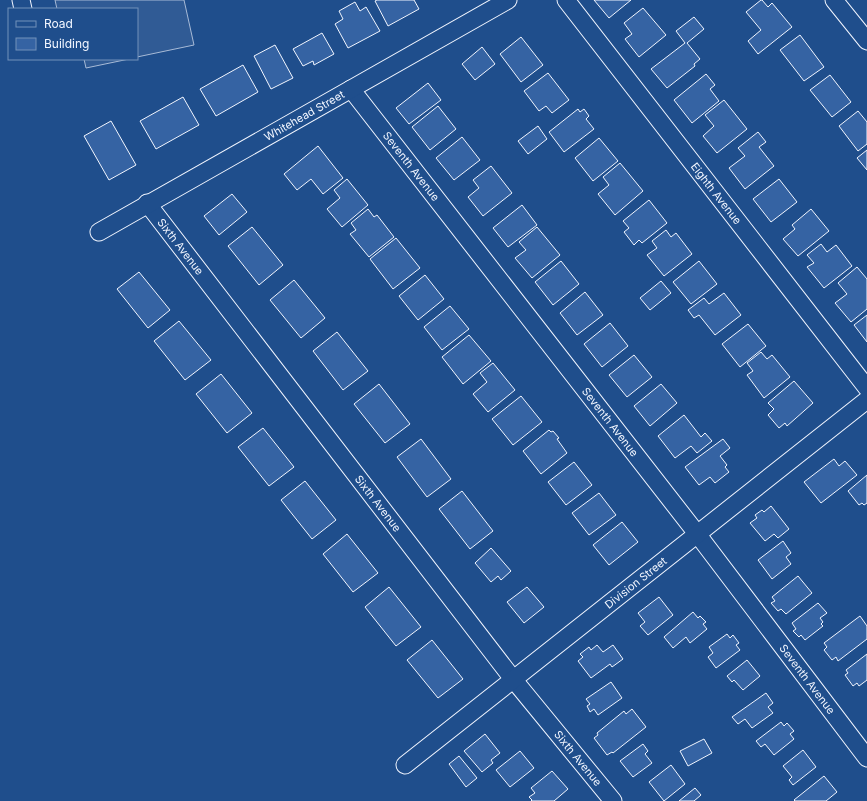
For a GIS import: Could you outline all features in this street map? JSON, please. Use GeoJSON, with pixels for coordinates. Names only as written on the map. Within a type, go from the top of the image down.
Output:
{"type":"FeatureCollection","features":[{"type":"Feature","properties":{"kind":"street","name":"Whitehead Street"},"geometry":{"type":"LineString","coordinates":[[99,232],[147,203],[508,0]]}},
{"type":"Feature","properties":{"kind":"street","name":"Eighth Avenue"},"geometry":{"type":"LineString","coordinates":[[566,0],[867,388]]}},
{"type":"Feature","properties":{"kind":"street"},"geometry":{"type":"LineString","coordinates":[[834,0],[867,41]]}},
{"type":"Feature","properties":{"kind":"street","name":"Seventh Avenue"},"geometry":{"type":"LineString","coordinates":[[351,89],[698,535],[867,758]]}},
{"type":"Feature","properties":{"kind":"street","name":"Sixth Avenue"},"geometry":{"type":"LineString","coordinates":[[147,203],[513,679],[613,801]]}},
{"type":"Feature","properties":{"kind":"street","name":"Division Street"},"geometry":{"type":"LineString","coordinates":[[405,765],[867,400]]}},
{"type":"Feature","properties":{"kind":"shaded area"},"geometry":{"type":"Polygon","coordinates":[[[55,0],[184,0],[194,45],[138,57],[138,8],[57,8],[55,0]]]}},
{"type":"Feature","properties":{"kind":"shaded area"},"geometry":{"type":"Polygon","coordinates":[[[84,60],[124,60],[86,68],[84,60]]]}},
{"type":"Feature","properties":{"kind":"building"},"geometry":{"type":"Polygon","coordinates":[[[414,0],[419,9],[388,26],[375,1],[414,0]]]}},
{"type":"Feature","properties":{"kind":"building"},"geometry":{"type":"Polygon","coordinates":[[[594,0],[631,0],[609,18],[594,0]]]}},
{"type":"Feature","properties":{"kind":"building"},"geometry":{"type":"Polygon","coordinates":[[[761,0],[768,7],[772,3],[792,27],[758,54],[748,41],[761,30],[746,12],[761,0]]]}},
{"type":"Feature","properties":{"kind":"building"},"geometry":{"type":"Polygon","coordinates":[[[355,2],[360,11],[366,7],[380,31],[348,48],[335,24],[343,19],[339,11],[355,2]]]}},
{"type":"Feature","properties":{"kind":"building"},"geometry":{"type":"Polygon","coordinates":[[[643,8],[666,35],[639,57],[625,39],[632,34],[624,23],[643,8]]]}},
{"type":"Feature","properties":{"kind":"building"},"geometry":{"type":"Polygon","coordinates":[[[694,17],[704,29],[687,43],[700,59],[694,64],[695,66],[667,88],[651,69],[685,43],[676,31],[694,17]]]}},
{"type":"Feature","properties":{"kind":"building"},"geometry":{"type":"Polygon","coordinates":[[[322,33],[334,54],[314,65],[313,61],[303,66],[293,49],[322,33]]]}},
{"type":"Feature","properties":{"kind":"building"},"geometry":{"type":"Polygon","coordinates":[[[800,35],[824,67],[804,81],[780,50],[800,35]]]}},
{"type":"Feature","properties":{"kind":"building"},"geometry":{"type":"Polygon","coordinates":[[[521,37],[543,65],[521,82],[500,54],[521,37]]]}},
{"type":"Feature","properties":{"kind":"building"},"geometry":{"type":"Polygon","coordinates":[[[275,45],[293,78],[271,89],[254,56],[275,45]]]}},
{"type":"Feature","properties":{"kind":"building"},"geometry":{"type":"Polygon","coordinates":[[[482,47],[495,64],[475,80],[462,64],[482,47]]]}},
{"type":"Feature","properties":{"kind":"building"},"geometry":{"type":"Polygon","coordinates":[[[243,65],[258,92],[216,116],[200,89],[243,65]]]}},
{"type":"Feature","properties":{"kind":"building"},"geometry":{"type":"Polygon","coordinates":[[[548,73],[569,100],[552,113],[546,106],[539,111],[524,91],[548,73]]]}},
{"type":"Feature","properties":{"kind":"building"},"geometry":{"type":"Polygon","coordinates":[[[706,74],[715,85],[710,89],[719,101],[692,123],[674,100],[706,74]]]}},
{"type":"Feature","properties":{"kind":"building"},"geometry":{"type":"Polygon","coordinates":[[[830,75],[851,102],[832,117],[810,90],[830,75]]]}},
{"type":"Feature","properties":{"kind":"building"},"geometry":{"type":"Polygon","coordinates":[[[428,83],[441,100],[409,124],[396,108],[428,83]]]}},
{"type":"Feature","properties":{"kind":"building"},"geometry":{"type":"Polygon","coordinates":[[[183,97],[199,125],[156,149],[140,121],[183,97]]]}},
{"type":"Feature","properties":{"kind":"building"},"geometry":{"type":"Polygon","coordinates":[[[724,100],[747,129],[717,153],[703,136],[714,126],[705,115],[724,100]]]}},
{"type":"Feature","properties":{"kind":"building"},"geometry":{"type":"Polygon","coordinates":[[[438,106],[456,129],[430,150],[412,127],[438,106]]]}},
{"type":"Feature","properties":{"kind":"building"},"geometry":{"type":"Polygon","coordinates":[[[578,109],[580,112],[584,109],[589,116],[586,119],[594,129],[564,152],[549,132],[578,109]]]}},
{"type":"Feature","properties":{"kind":"building"},"geometry":{"type":"Polygon","coordinates":[[[858,111],[867,122],[867,144],[858,151],[839,126],[858,111]]]}},
{"type":"Feature","properties":{"kind":"building"},"geometry":{"type":"Polygon","coordinates":[[[111,121],[136,165],[109,180],[84,136],[111,121]]]}},
{"type":"Feature","properties":{"kind":"building"},"geometry":{"type":"Polygon","coordinates":[[[538,126],[547,139],[528,154],[518,141],[538,126]]]}},
{"type":"Feature","properties":{"kind":"building"},"geometry":{"type":"Polygon","coordinates":[[[758,132],[766,142],[759,147],[774,166],[745,189],[729,168],[745,156],[738,148],[758,132]]]}},
{"type":"Feature","properties":{"kind":"building"},"geometry":{"type":"Polygon","coordinates":[[[462,137],[480,160],[454,180],[436,158],[462,137]]]}},
{"type":"Feature","properties":{"kind":"building"},"geometry":{"type":"Polygon","coordinates":[[[599,138],[618,161],[593,181],[575,158],[599,138]]]}},
{"type":"Feature","properties":{"kind":"building"},"geometry":{"type":"Polygon","coordinates":[[[318,146],[343,178],[323,194],[311,179],[297,190],[284,174],[318,146]]]}},
{"type":"Feature","properties":{"kind":"building"},"geometry":{"type":"Polygon","coordinates":[[[867,150],[867,170],[857,158],[867,150]]]}},
{"type":"Feature","properties":{"kind":"building"},"geometry":{"type":"Polygon","coordinates":[[[620,163],[643,191],[615,215],[598,194],[609,185],[603,177],[620,163]]]}},
{"type":"Feature","properties":{"kind":"building"},"geometry":{"type":"Polygon","coordinates":[[[491,166],[512,193],[483,216],[468,197],[479,188],[473,180],[491,166]]]}},
{"type":"Feature","properties":{"kind":"building"},"geometry":{"type":"Polygon","coordinates":[[[347,179],[368,205],[342,227],[327,209],[340,198],[334,190],[347,179]]]}},
{"type":"Feature","properties":{"kind":"building"},"geometry":{"type":"Polygon","coordinates":[[[779,179],[797,202],[771,222],[753,199],[779,179]]]}},
{"type":"Feature","properties":{"kind":"building"},"geometry":{"type":"Polygon","coordinates":[[[232,194],[247,212],[219,235],[204,216],[232,194]]]}},
{"type":"Feature","properties":{"kind":"building"},"geometry":{"type":"Polygon","coordinates":[[[649,200],[667,223],[642,243],[639,240],[634,245],[624,232],[629,228],[623,221],[649,200]]]}},
{"type":"Feature","properties":{"kind":"building"},"geometry":{"type":"Polygon","coordinates":[[[522,205],[537,225],[508,247],[493,228],[522,205]]]}},
{"type":"Feature","properties":{"kind":"building"},"geometry":{"type":"Polygon","coordinates":[[[368,209],[374,217],[377,215],[394,237],[369,257],[350,234],[356,230],[351,223],[368,209]]]}},
{"type":"Feature","properties":{"kind":"building"},"geometry":{"type":"Polygon","coordinates":[[[811,209],[829,231],[798,256],[783,239],[795,229],[792,225],[811,209]]]}},
{"type":"Feature","properties":{"kind":"building"},"geometry":{"type":"Polygon","coordinates":[[[252,227],[283,265],[259,285],[228,246],[252,227]]]}},
{"type":"Feature","properties":{"kind":"building"},"geometry":{"type":"Polygon","coordinates":[[[537,227],[560,255],[532,278],[515,258],[526,250],[519,242],[537,227]]]}},
{"type":"Feature","properties":{"kind":"building"},"geometry":{"type":"Polygon","coordinates":[[[666,230],[671,237],[676,233],[692,254],[664,276],[647,255],[657,248],[652,241],[666,230]]]}},
{"type":"Feature","properties":{"kind":"building"},"geometry":{"type":"Polygon","coordinates":[[[396,238],[420,268],[393,289],[370,259],[396,238]]]}},
{"type":"Feature","properties":{"kind":"building"},"geometry":{"type":"Polygon","coordinates":[[[821,244],[827,252],[836,245],[852,266],[824,288],[807,267],[814,263],[807,255],[821,244]]]}},
{"type":"Feature","properties":{"kind":"building"},"geometry":{"type":"Polygon","coordinates":[[[561,261],[579,284],[553,305],[535,282],[561,261]]]}},
{"type":"Feature","properties":{"kind":"building"},"geometry":{"type":"Polygon","coordinates":[[[699,261],[717,284],[691,304],[673,282],[699,261]]]}},
{"type":"Feature","properties":{"kind":"building"},"geometry":{"type":"Polygon","coordinates":[[[857,267],[867,279],[867,309],[851,322],[835,303],[847,294],[838,283],[857,267]]]}},
{"type":"Feature","properties":{"kind":"building"},"geometry":{"type":"Polygon","coordinates":[[[139,272],[170,310],[148,328],[117,289],[139,272]]]}},
{"type":"Feature","properties":{"kind":"building"},"geometry":{"type":"Polygon","coordinates":[[[425,275],[444,299],[418,320],[399,296],[425,275]]]}},
{"type":"Feature","properties":{"kind":"building"},"geometry":{"type":"Polygon","coordinates":[[[294,280],[325,318],[301,338],[270,300],[294,280]]]}},
{"type":"Feature","properties":{"kind":"building"},"geometry":{"type":"Polygon","coordinates":[[[661,281],[671,293],[650,310],[640,298],[661,281]]]}},
{"type":"Feature","properties":{"kind":"building"},"geometry":{"type":"Polygon","coordinates":[[[585,292],[603,315],[577,335],[560,313],[585,292]]]}},
{"type":"Feature","properties":{"kind":"building"},"geometry":{"type":"Polygon","coordinates":[[[724,293],[741,315],[715,335],[699,315],[694,318],[688,310],[704,298],[709,304],[724,293]]]}},
{"type":"Feature","properties":{"kind":"building"},"geometry":{"type":"Polygon","coordinates":[[[450,306],[469,329],[442,350],[424,327],[450,306]]]}},
{"type":"Feature","properties":{"kind":"building"},"geometry":{"type":"Polygon","coordinates":[[[867,315],[867,342],[854,325],[867,315]]]}},
{"type":"Feature","properties":{"kind":"building"},"geometry":{"type":"Polygon","coordinates":[[[179,321],[211,360],[185,380],[154,341],[179,321]]]}},
{"type":"Feature","properties":{"kind":"building"},"geometry":{"type":"Polygon","coordinates":[[[610,323],[628,346],[602,367],[584,344],[610,323]]]}},
{"type":"Feature","properties":{"kind":"building"},"geometry":{"type":"Polygon","coordinates":[[[748,324],[766,346],[740,367],[722,344],[748,324]]]}},
{"type":"Feature","properties":{"kind":"building"},"geometry":{"type":"Polygon","coordinates":[[[337,332],[368,371],[343,390],[313,351],[337,332]]]}},
{"type":"Feature","properties":{"kind":"building"},"geometry":{"type":"Polygon","coordinates":[[[469,335],[491,361],[463,384],[442,357],[469,335]]]}},
{"type":"Feature","properties":{"kind":"building"},"geometry":{"type":"Polygon","coordinates":[[[761,352],[767,359],[772,355],[790,377],[764,398],[747,375],[753,371],[747,363],[761,352]]]}},
{"type":"Feature","properties":{"kind":"building"},"geometry":{"type":"Polygon","coordinates":[[[634,355],[652,377],[627,397],[609,375],[634,355]]]}},
{"type":"Feature","properties":{"kind":"building"},"geometry":{"type":"Polygon","coordinates":[[[493,363],[515,390],[488,412],[473,394],[487,382],[480,373],[493,363]]]}},
{"type":"Feature","properties":{"kind":"building"},"geometry":{"type":"Polygon","coordinates":[[[221,374],[252,413],[227,433],[196,394],[221,374]]]}},
{"type":"Feature","properties":{"kind":"building"},"geometry":{"type":"Polygon","coordinates":[[[794,381],[813,403],[787,426],[785,423],[779,428],[768,415],[774,409],[768,403],[794,381]]]}},
{"type":"Feature","properties":{"kind":"building"},"geometry":{"type":"Polygon","coordinates":[[[379,384],[410,424],[385,443],[354,404],[379,384]]]}},
{"type":"Feature","properties":{"kind":"building"},"geometry":{"type":"Polygon","coordinates":[[[661,384],[677,403],[650,426],[634,406],[661,384]]]}},
{"type":"Feature","properties":{"kind":"building"},"geometry":{"type":"Polygon","coordinates":[[[521,396],[542,422],[513,445],[492,419],[521,396]]]}},
{"type":"Feature","properties":{"kind":"building"},"geometry":{"type":"Polygon","coordinates":[[[684,415],[701,437],[705,433],[712,441],[697,453],[691,446],[675,458],[658,436],[684,415]]]}},
{"type":"Feature","properties":{"kind":"building"},"geometry":{"type":"Polygon","coordinates":[[[263,428],[294,467],[269,486],[238,447],[263,428]]]}},
{"type":"Feature","properties":{"kind":"building"},"geometry":{"type":"Polygon","coordinates":[[[549,430],[551,432],[553,431],[559,438],[557,439],[567,453],[541,474],[523,451],[549,430]]]}},
{"type":"Feature","properties":{"kind":"building"},"geometry":{"type":"Polygon","coordinates":[[[421,439],[451,479],[427,497],[397,457],[421,439]]]}},
{"type":"Feature","properties":{"kind":"building"},"geometry":{"type":"Polygon","coordinates":[[[723,439],[730,448],[720,456],[727,465],[725,467],[729,472],[715,483],[710,477],[699,485],[685,467],[723,439]]]}},
{"type":"Feature","properties":{"kind":"building"},"geometry":{"type":"Polygon","coordinates":[[[834,459],[839,466],[845,461],[857,475],[821,503],[804,482],[834,459]]]}},
{"type":"Feature","properties":{"kind":"building"},"geometry":{"type":"Polygon","coordinates":[[[574,462],[592,485],[566,505],[548,482],[574,462]]]}},
{"type":"Feature","properties":{"kind":"building"},"geometry":{"type":"Polygon","coordinates":[[[867,475],[867,503],[864,505],[862,503],[859,505],[848,491],[867,475]]]}},
{"type":"Feature","properties":{"kind":"building"},"geometry":{"type":"Polygon","coordinates":[[[305,481],[336,520],[312,539],[281,500],[305,481]]]}},
{"type":"Feature","properties":{"kind":"building"},"geometry":{"type":"Polygon","coordinates":[[[462,491],[493,531],[470,549],[439,509],[462,491]]]}},
{"type":"Feature","properties":{"kind":"building"},"geometry":{"type":"Polygon","coordinates":[[[599,493],[616,515],[589,535],[572,513],[599,493]]]}},
{"type":"Feature","properties":{"kind":"building"},"geometry":{"type":"Polygon","coordinates":[[[771,506],[789,529],[778,538],[774,534],[765,541],[750,523],[757,518],[755,515],[762,510],[764,512],[771,506]]]}},
{"type":"Feature","properties":{"kind":"building"},"geometry":{"type":"Polygon","coordinates":[[[622,522],[638,542],[609,565],[593,545],[622,522]]]}},
{"type":"Feature","properties":{"kind":"building"},"geometry":{"type":"Polygon","coordinates":[[[347,534],[378,573],[353,592],[323,554],[347,534]]]}},
{"type":"Feature","properties":{"kind":"building"},"geometry":{"type":"Polygon","coordinates":[[[783,541],[791,553],[786,557],[791,564],[772,579],[758,560],[783,541]]]}},
{"type":"Feature","properties":{"kind":"building"},"geometry":{"type":"Polygon","coordinates":[[[491,548],[511,571],[501,580],[498,576],[491,582],[475,563],[491,548]]]}},
{"type":"Feature","properties":{"kind":"building"},"geometry":{"type":"Polygon","coordinates":[[[798,576],[812,593],[786,614],[781,609],[778,611],[771,603],[775,601],[772,597],[798,576]]]}},
{"type":"Feature","properties":{"kind":"building"},"geometry":{"type":"Polygon","coordinates":[[[389,587],[421,627],[396,646],[365,607],[389,587]]]}},
{"type":"Feature","properties":{"kind":"building"},"geometry":{"type":"Polygon","coordinates":[[[527,587],[544,607],[524,623],[507,602],[527,587]]]}},
{"type":"Feature","properties":{"kind":"building"},"geometry":{"type":"Polygon","coordinates":[[[659,597],[673,615],[648,635],[640,626],[645,622],[638,613],[659,597]]]}},
{"type":"Feature","properties":{"kind":"building"},"geometry":{"type":"Polygon","coordinates":[[[818,603],[827,613],[820,618],[823,622],[821,624],[823,626],[805,640],[801,635],[799,637],[793,631],[796,629],[792,623],[818,603]]]}},
{"type":"Feature","properties":{"kind":"building"},"geometry":{"type":"Polygon","coordinates":[[[693,612],[698,618],[700,616],[706,622],[703,624],[707,629],[690,643],[686,637],[673,648],[664,637],[693,612]]]}},
{"type":"Feature","properties":{"kind":"building"},"geometry":{"type":"Polygon","coordinates":[[[860,616],[867,626],[867,639],[838,661],[836,657],[832,660],[824,650],[827,647],[824,643],[860,616]]]}},
{"type":"Feature","properties":{"kind":"building"},"geometry":{"type":"Polygon","coordinates":[[[727,634],[730,638],[733,635],[739,643],[736,645],[740,650],[716,668],[708,657],[713,653],[709,647],[727,634]]]}},
{"type":"Feature","properties":{"kind":"building"},"geometry":{"type":"Polygon","coordinates":[[[432,640],[463,679],[438,698],[407,660],[432,640]]]}},
{"type":"Feature","properties":{"kind":"building"},"geometry":{"type":"Polygon","coordinates":[[[597,645],[603,652],[613,645],[623,659],[612,667],[610,664],[591,678],[578,661],[583,657],[580,654],[589,647],[591,650],[597,645]]]}},
{"type":"Feature","properties":{"kind":"building"},"geometry":{"type":"Polygon","coordinates":[[[867,654],[867,680],[859,686],[857,683],[853,686],[845,675],[848,673],[846,670],[867,654]]]}},
{"type":"Feature","properties":{"kind":"building"},"geometry":{"type":"Polygon","coordinates":[[[747,660],[760,676],[743,690],[734,680],[732,682],[727,676],[747,660]]]}},
{"type":"Feature","properties":{"kind":"building"},"geometry":{"type":"Polygon","coordinates":[[[611,682],[622,698],[598,715],[594,709],[590,712],[587,706],[590,704],[586,699],[611,682]]]}},
{"type":"Feature","properties":{"kind":"building"},"geometry":{"type":"Polygon","coordinates":[[[766,693],[773,703],[768,707],[773,713],[752,728],[745,719],[738,724],[732,717],[766,693]]]}},
{"type":"Feature","properties":{"kind":"building"},"geometry":{"type":"Polygon","coordinates":[[[632,709],[646,727],[613,753],[612,752],[607,755],[594,738],[598,735],[597,733],[624,711],[626,714],[632,709]]]}},
{"type":"Feature","properties":{"kind":"building"},"geometry":{"type":"Polygon","coordinates":[[[781,722],[784,726],[787,723],[794,731],[790,734],[794,739],[774,755],[765,744],[761,747],[756,741],[781,722]]]}},
{"type":"Feature","properties":{"kind":"building"},"geometry":{"type":"Polygon","coordinates":[[[485,734],[500,753],[491,760],[493,763],[482,772],[464,751],[485,734]]]}},
{"type":"Feature","properties":{"kind":"building"},"geometry":{"type":"Polygon","coordinates":[[[704,739],[712,753],[688,766],[680,751],[704,739]]]}},
{"type":"Feature","properties":{"kind":"building"},"geometry":{"type":"Polygon","coordinates":[[[643,744],[648,751],[645,754],[652,763],[633,777],[620,761],[643,744]]]}},
{"type":"Feature","properties":{"kind":"building"},"geometry":{"type":"Polygon","coordinates":[[[803,750],[816,767],[793,785],[789,780],[792,777],[783,766],[803,750]]]}},
{"type":"Feature","properties":{"kind":"building"},"geometry":{"type":"Polygon","coordinates":[[[520,751],[534,768],[510,787],[496,770],[520,751]]]}},
{"type":"Feature","properties":{"kind":"building"},"geometry":{"type":"Polygon","coordinates":[[[459,756],[477,778],[466,787],[449,764],[459,756]]]}},
{"type":"Feature","properties":{"kind":"building"},"geometry":{"type":"Polygon","coordinates":[[[671,765],[685,784],[664,801],[649,782],[671,765]]]}},
{"type":"Feature","properties":{"kind":"building"},"geometry":{"type":"Polygon","coordinates":[[[552,771],[568,789],[554,801],[531,801],[532,800],[529,797],[535,793],[531,788],[552,771]]]}},
{"type":"Feature","properties":{"kind":"building"},"geometry":{"type":"Polygon","coordinates":[[[824,776],[837,792],[826,801],[794,800],[824,776]]]}},
{"type":"Feature","properties":{"kind":"building"},"geometry":{"type":"Polygon","coordinates":[[[695,788],[701,795],[694,801],[679,801],[695,788]]]}}]}
